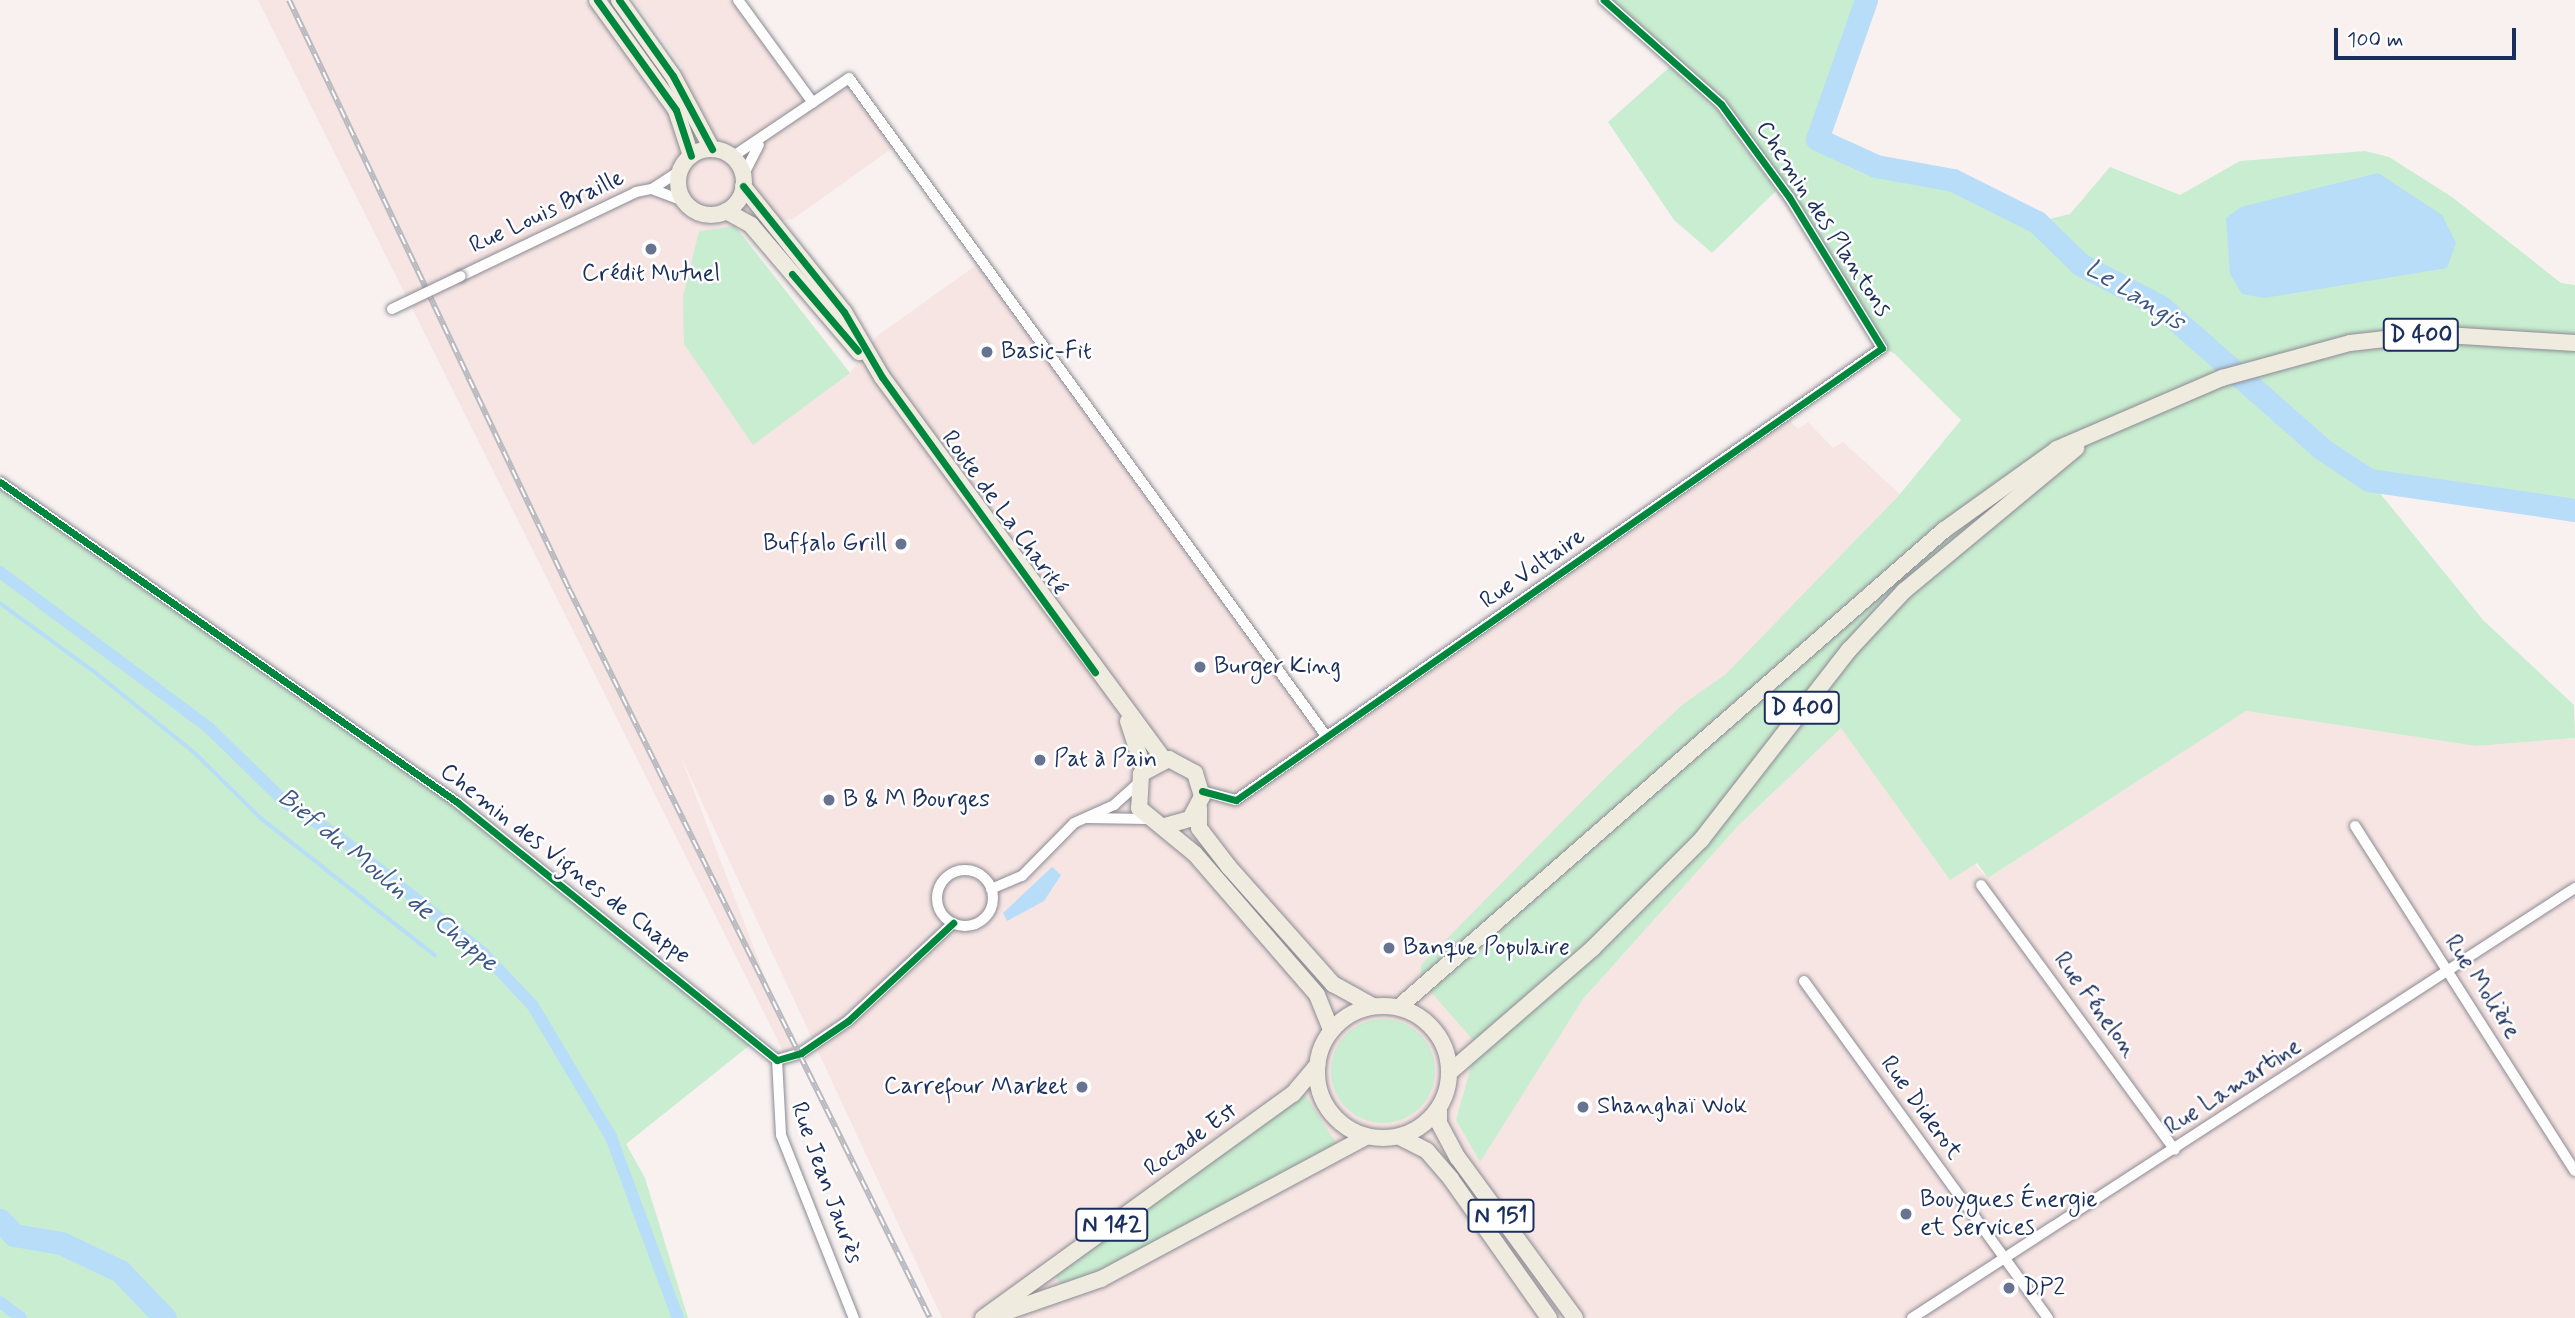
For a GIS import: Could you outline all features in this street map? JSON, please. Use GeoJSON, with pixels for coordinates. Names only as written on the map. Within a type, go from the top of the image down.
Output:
{"type":"FeatureCollection","features":[{"type":"Feature","properties":{"kind":"main road"},"geometry":{"type":"LineString","coordinates":[[597,0],[676,110],[691,156]]}},
{"type":"Feature","properties":{"kind":"main road"},"geometry":{"type":"LineString","coordinates":[[619,0],[673,76],[712,149],[732,157],[743,181],[726,211],[703,214],[684,201],[680,171],[691,156],[712,149]]}},
{"type":"Feature","properties":{"kind":"main road","name":"Route de La Charité"},"geometry":{"type":"LineString","coordinates":[[743,181],[844,312],[882,377]]}},
{"type":"Feature","properties":{"kind":"main road","name":"Route de La Charité"},"geometry":{"type":"LineString","coordinates":[[726,211],[751,225],[882,377],[1126,715],[1164,760]]}},
{"type":"Feature","properties":{"kind":"main road","name":"D 400"},"geometry":{"type":"LineString","coordinates":[[1399,1007],[1944,530],[2011,478],[2103,427],[2222,378],[2270,362],[2350,343],[2429,334],[2575,343]]}},
{"type":"Feature","properties":{"kind":"main road","name":"D 400"},"geometry":{"type":"LineString","coordinates":[[1450,1072],[1593,948],[1701,840],[1802,707],[1904,591],[2103,427]]}},
{"type":"Feature","properties":{"kind":"main road","name":"Route de La Charité"},"geometry":{"type":"LineString","coordinates":[[1126,715],[1144,770]]}},
{"type":"Feature","properties":{"kind":"main road"},"geometry":{"type":"LineString","coordinates":[[1331,1030],[1317,995],[1166,826],[1147,819],[1136,786],[1144,770],[1164,760],[1188,766],[1202,791],[1199,828],[1223,860],[1333,984],[1373,1006],[1399,1007],[1436,1031],[1450,1072],[1439,1110],[1400,1137],[1366,1137],[1341,1123],[1323,1102],[1317,1065],[1331,1030],[1373,1006]]}},
{"type":"Feature","properties":{"kind":"main road"},"geometry":{"type":"LineString","coordinates":[[1166,826],[1183,823],[1199,808]]}},
{"type":"Feature","properties":{"kind":"main road","name":"Rocade Est"},"geometry":{"type":"LineString","coordinates":[[983,1318],[1293,1094],[1317,1065]]}},
{"type":"Feature","properties":{"kind":"main road","name":"N 151"},"geometry":{"type":"LineString","coordinates":[[1439,1110],[1438,1123],[1458,1158],[1575,1318]]}},
{"type":"Feature","properties":{"kind":"main road","name":"N 142"},"geometry":{"type":"LineString","coordinates":[[990,1318],[1101,1279],[1366,1137]]}},
{"type":"Feature","properties":{"kind":"main road","name":"N 151"},"geometry":{"type":"LineString","coordinates":[[1400,1137],[1427,1151],[1451,1179],[1549,1318]]}},
{"type":"Feature","properties":{"kind":"street"},"geometry":{"type":"LineString","coordinates":[[738,0],[813,103]]}},
{"type":"Feature","properties":{"kind":"street","name":"Chemin des Plantons"},"geometry":{"type":"LineString","coordinates":[[1604,0],[1721,104],[1789,197],[1882,348]]}},
{"type":"Feature","properties":{"kind":"street"},"geometry":{"type":"LineString","coordinates":[[732,157],[763,141],[849,78],[1327,737]]}},
{"type":"Feature","properties":{"kind":"street"},"geometry":{"type":"LineString","coordinates":[[743,181],[763,141]]}},
{"type":"Feature","properties":{"kind":"street","name":"Rue Louis Braille"},"geometry":{"type":"LineString","coordinates":[[392,309],[574,222],[652,189],[680,171]]}},
{"type":"Feature","properties":{"kind":"street","name":"Rue Louis Braille"},"geometry":{"type":"LineString","coordinates":[[652,189],[684,201]]}},
{"type":"Feature","properties":{"kind":"street","name":"Rue Voltaire"},"geometry":{"type":"LineString","coordinates":[[1202,791],[1236,800],[1882,348]]}},
{"type":"Feature","properties":{"kind":"street","name":"Chemin des Vignes de Chappe"},"geometry":{"type":"LineString","coordinates":[[0,482],[457,802],[777,1060]]}},
{"type":"Feature","properties":{"kind":"street"},"geometry":{"type":"LineString","coordinates":[[991,889],[1022,876],[1074,823],[1087,818],[1136,786]]}},
{"type":"Feature","properties":{"kind":"street"},"geometry":{"type":"LineString","coordinates":[[1087,818],[1147,819]]}},
{"type":"Feature","properties":{"kind":"street","name":"Rue Molière"},"geometry":{"type":"LineString","coordinates":[[2355,826],[2575,1171]]}},
{"type":"Feature","properties":{"kind":"street"},"geometry":{"type":"LineString","coordinates":[[972,871],[991,889],[986,915],[971,925],[953,923],[937,902],[946,877],[972,871]]}},
{"type":"Feature","properties":{"kind":"street","name":"Rue Fénelon"},"geometry":{"type":"LineString","coordinates":[[1981,885],[2175,1150]]}},
{"type":"Feature","properties":{"kind":"street","name":"Rue Lamartine"},"geometry":{"type":"LineString","coordinates":[[1912,1318],[2175,1150],[2575,888]]}},
{"type":"Feature","properties":{"kind":"street"},"geometry":{"type":"LineString","coordinates":[[777,1060],[801,1053],[848,1021],[953,923]]}},
{"type":"Feature","properties":{"kind":"street","name":"Rue Diderot"},"geometry":{"type":"LineString","coordinates":[[1804,981],[2048,1318]]}},
{"type":"Feature","properties":{"kind":"street","name":"Rue Jean Jaurès"},"geometry":{"type":"LineString","coordinates":[[777,1060],[781,1135],[854,1318]]}},
{"type":"Feature","properties":{"kind":"shaded area"},"geometry":{"type":"Polygon","coordinates":[[[258,0],[583,0],[670,78],[683,68],[634,0],[738,0],[813,102],[849,78],[898,144],[793,219],[699,231],[850,373],[877,336],[982,261],[1333,733],[1785,416],[1798,429],[1808,422],[1833,448],[1843,442],[1900,494],[1726,675],[1683,704],[1428,986],[1477,1045],[1456,1120],[1480,1161],[1583,999],[1738,826],[1841,728],[1988,878],[2246,711],[2476,746],[2575,738],[2575,1318],[942,1318],[681,757],[795,1056],[787,1059],[258,0]]]}},
{"type":"Feature","properties":{"kind":"green space"},"geometry":{"type":"Polygon","coordinates":[[[1604,0],[1866,0],[1817,139],[1876,166],[1953,180],[2037,222],[2070,214],[2110,167],[2180,195],[2240,161],[2365,151],[2389,157],[2452,197],[2561,283],[2575,285],[2575,510],[2370,481],[2483,620],[2574,705],[2575,738],[2476,746],[2246,711],[1988,878],[1977,863],[1950,880],[1841,728],[1738,826],[1583,999],[1480,1162],[1456,1120],[1477,1045],[1420,979],[1421,965],[1609,774],[1683,704],[1726,674],[1900,494],[1961,420],[1895,354],[1882,348],[1740,128],[1604,0]]]}},
{"type":"Feature","properties":{"kind":"green space"},"geometry":{"type":"Polygon","coordinates":[[[1672,65],[1717,108],[1776,191],[1712,253],[1674,220],[1608,122],[1672,65]]]}},
{"type":"Feature","properties":{"kind":"green space"},"geometry":{"type":"Polygon","coordinates":[[[735,226],[850,373],[753,445],[684,344],[683,297],[699,231],[735,226]]]}},
{"type":"Feature","properties":{"kind":"green space"},"geometry":{"type":"Polygon","coordinates":[[[0,482],[457,802],[755,1041],[626,1144],[645,1178],[688,1318],[0,1318],[0,482]]]}},
{"type":"Feature","properties":{"kind":"green space"},"geometry":{"type":"Polygon","coordinates":[[[1383,1019],[1403,1023],[1420,1034],[1431,1051],[1435,1071],[1431,1091],[1420,1108],[1403,1119],[1383,1123],[1363,1119],[1346,1108],[1335,1091],[1331,1071],[1335,1051],[1346,1034],[1363,1023],[1383,1019]]]}},
{"type":"Feature","properties":{"kind":"green space"},"geometry":{"type":"Polygon","coordinates":[[[1304,1093],[1336,1143],[1188,1231],[1062,1288],[1054,1272],[1304,1093]]]}},
{"type":"Feature","properties":{"kind":"water"},"geometry":{"type":"Polygon","coordinates":[[[2378,173],[2442,215],[2456,243],[2447,268],[2264,298],[2242,294],[2230,274],[2226,218],[2241,207],[2378,173]]]}},
{"type":"Feature","properties":{"kind":"water"},"geometry":{"type":"Polygon","coordinates":[[[1052,867],[1061,875],[1044,901],[1007,921],[1003,913],[1052,867]]]}},
{"type":"Feature","properties":{"kind":"waterway","name":"Le Langis"},"geometry":{"type":"LineString","coordinates":[[1866,0],[1817,139],[1876,166],[1953,180],[2037,222],[2080,264],[2160,306],[2322,449],[2369,480],[2575,510]]}},
{"type":"Feature","properties":{"kind":"waterway","name":"Bief du Moulin de Chappe"},"geometry":{"type":"LineString","coordinates":[[0,572],[209,728],[287,804],[335,834],[484,954],[533,1006],[611,1137],[678,1318]]}},
{"type":"Feature","properties":{"kind":"waterway"},"geometry":{"type":"LineString","coordinates":[[0,603],[95,672],[195,753],[262,819],[435,955]]}},
{"type":"Feature","properties":{"kind":"waterway"},"geometry":{"type":"LineString","coordinates":[[0,1220],[14,1235],[61,1243],[120,1271],[165,1318]]}},
{"type":"Feature","properties":{"kind":"waterway"},"geometry":{"type":"LineString","coordinates":[[0,1302],[21,1318]]}},
{"type":"Feature","properties":{"kind":"railway"},"geometry":{"type":"LineString","coordinates":[[289,0],[569,589],[930,1318]]}},
{"type":"Feature","properties":{"kind":"cycle path"},"geometry":{"type":"LineString","coordinates":[[597,0],[676,110],[691,156]]}},
{"type":"Feature","properties":{"kind":"cycle path"},"geometry":{"type":"LineString","coordinates":[[619,0],[673,76],[712,149]]}},
{"type":"Feature","properties":{"kind":"cycle path"},"geometry":{"type":"LineString","coordinates":[[1202,791],[1236,800],[1882,348],[1789,197],[1721,104],[1604,0]]}},
{"type":"Feature","properties":{"kind":"cycle path"},"geometry":{"type":"LineString","coordinates":[[743,186],[844,312],[882,377],[1095,672]]}},
{"type":"Feature","properties":{"kind":"cycle path"},"geometry":{"type":"LineString","coordinates":[[792,274],[858,351]]}},
{"type":"Feature","properties":{"kind":"cycle path"},"geometry":{"type":"LineString","coordinates":[[0,482],[457,802],[777,1060],[801,1053],[848,1021],[953,923]]}},
{"type":"Feature","properties":{"kind":"place","name":"Crédit Mutuel"},"geometry":{"type":"Point","coordinates":[651,249]}},
{"type":"Feature","properties":{"kind":"place","name":"Basic-Fit"},"geometry":{"type":"Point","coordinates":[987,352]}},
{"type":"Feature","properties":{"kind":"place","name":"Buffalo Grill"},"geometry":{"type":"Point","coordinates":[901,544]}},
{"type":"Feature","properties":{"kind":"place","name":"Burger King"},"geometry":{"type":"Point","coordinates":[1200,667]}},
{"type":"Feature","properties":{"kind":"place","name":"Pat à Pain"},"geometry":{"type":"Point","coordinates":[1040,760]}},
{"type":"Feature","properties":{"kind":"place","name":"B & M Bourges"},"geometry":{"type":"Point","coordinates":[829,800]}},
{"type":"Feature","properties":{"kind":"place","name":"Banque Populaire"},"geometry":{"type":"Point","coordinates":[1389,948]}},
{"type":"Feature","properties":{"kind":"place","name":"Carrefour Market"},"geometry":{"type":"Point","coordinates":[1082,1087]}},
{"type":"Feature","properties":{"kind":"place","name":"Shanghaï Wok"},"geometry":{"type":"Point","coordinates":[1583,1107]}},
{"type":"Feature","properties":{"kind":"place","name":"Bouygues Énergie et Services"},"geometry":{"type":"Point","coordinates":[1906,1214]}},
{"type":"Feature","properties":{"kind":"place","name":"DP2"},"geometry":{"type":"Point","coordinates":[2009,1288]}}]}
